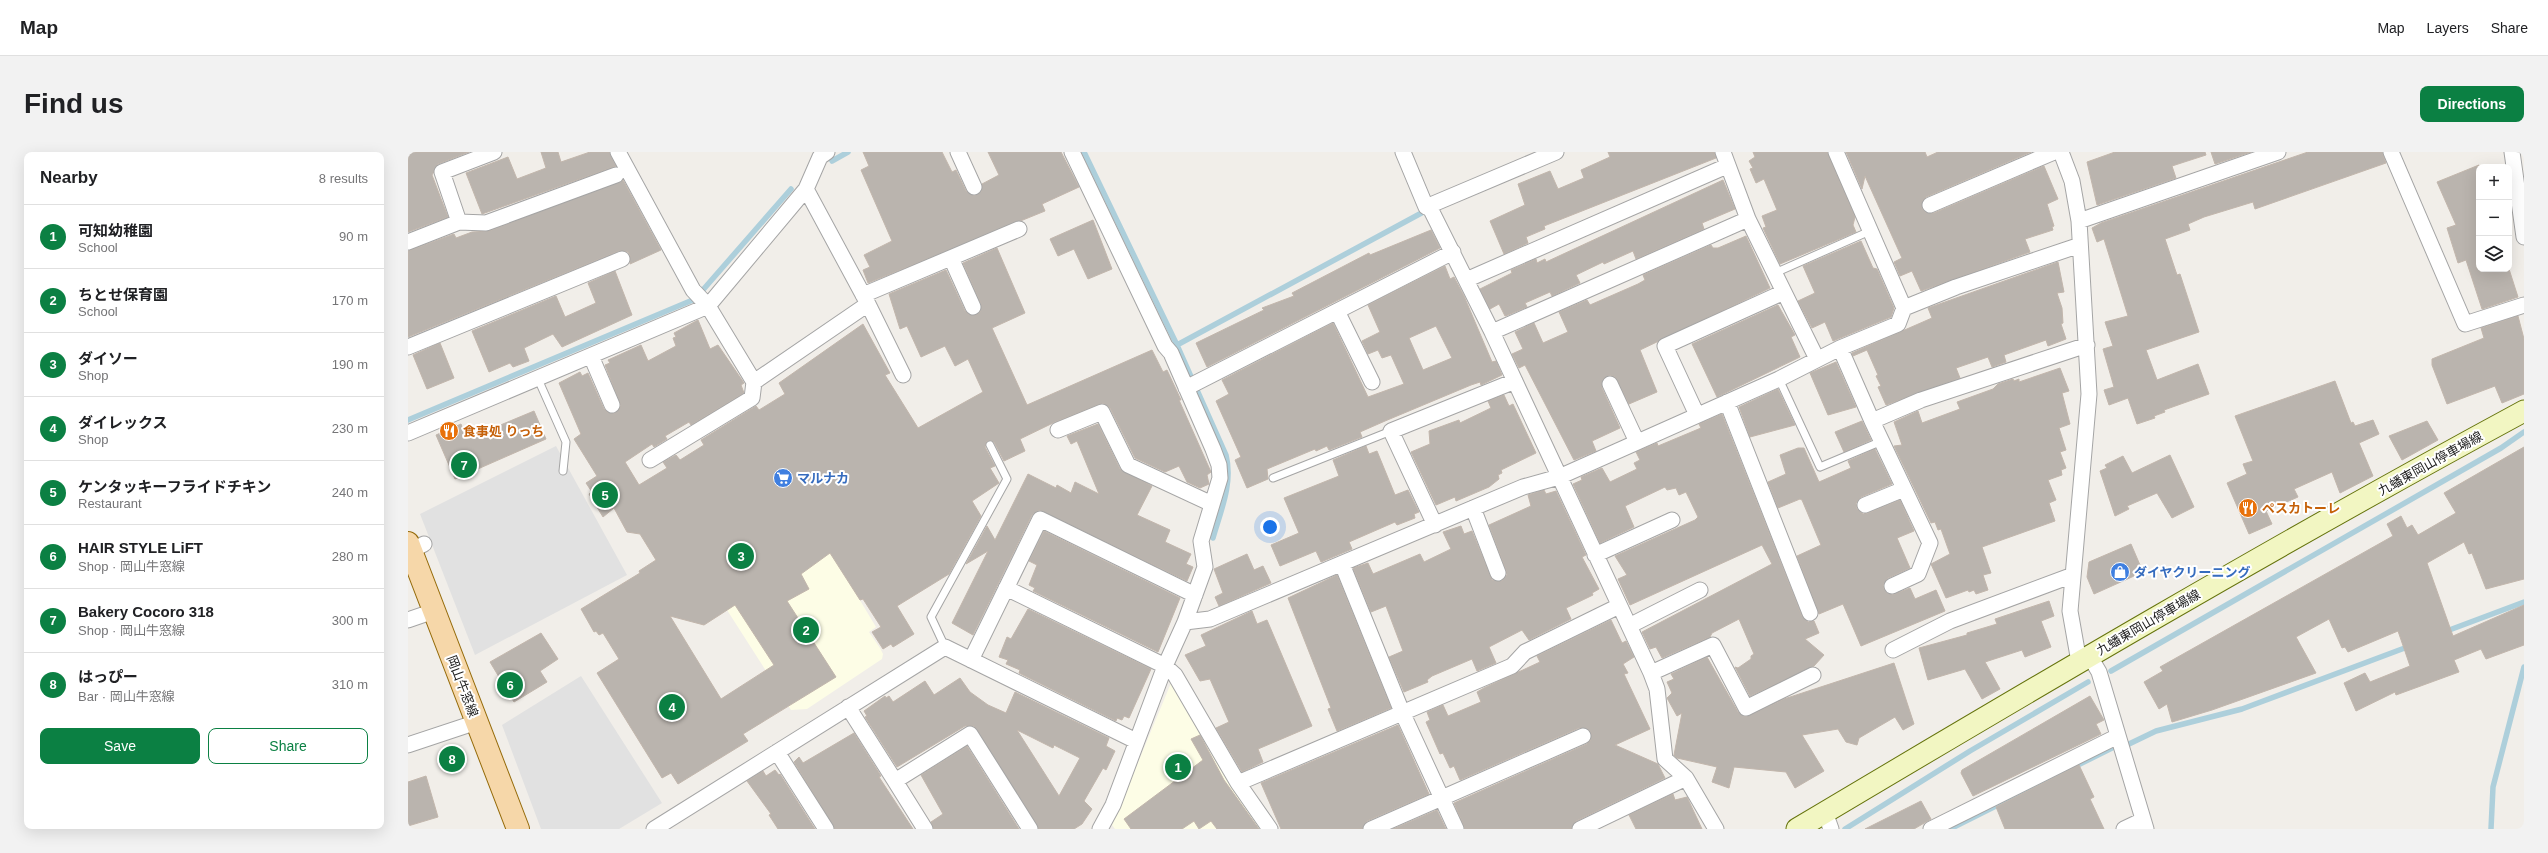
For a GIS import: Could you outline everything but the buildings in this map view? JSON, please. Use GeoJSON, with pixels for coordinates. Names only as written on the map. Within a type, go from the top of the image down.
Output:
{"type":"FeatureCollection","features":[{"type":"Feature","properties":{"kind":"main road","name":"九蟠東岡山停車場線"},"geometry":{"type":"LineString","coordinates":[[1797,829],[1828,821],[2084,658],[2324,521],[2524,411]]}},
{"type":"Feature","properties":{"kind":"main road","name":"岡山牛窓線"},"geometry":{"type":"LineString","coordinates":[[414,546],[434,611],[457,650],[477,722],[518,829]]}},
{"type":"Feature","properties":{"kind":"street"},"geometry":{"type":"LineString","coordinates":[[460,222],[442,172],[494,152]]}},
{"type":"Feature","properties":{"kind":"street"},"geometry":{"type":"LineString","coordinates":[[618,152],[700,299],[754,382],[752,398],[650,460]]}},
{"type":"Feature","properties":{"kind":"street"},"geometry":{"type":"LineString","coordinates":[[408,433],[591,356],[700,299],[806,189],[820,157],[827,152]]}},
{"type":"Feature","properties":{"kind":"street"},"geometry":{"type":"LineString","coordinates":[[958,152],[974,187]]}},
{"type":"Feature","properties":{"kind":"street"},"geometry":{"type":"LineString","coordinates":[[1072,152],[1192,385],[1219,465],[1220,478],[1201,541],[1205,567],[1185,622],[1165,666],[1108,816],[1100,829]]}},
{"type":"Feature","properties":{"kind":"street"},"geometry":{"type":"LineString","coordinates":[[1403,152],[1426,207],[1430,209],[1453,252],[1492,332],[1514,382],[1651,672],[1657,688],[1665,759],[1686,778],[1716,829]]}},
{"type":"Feature","properties":{"kind":"street"},"geometry":{"type":"LineString","coordinates":[[1430,209],[1556,152]]}},
{"type":"Feature","properties":{"kind":"street"},"geometry":{"type":"LineString","coordinates":[[1185,622],[1210,619],[1523,487],[1559,476],[1779,379],[1840,348],[1898,324],[1904,308],[1836,152]]}},
{"type":"Feature","properties":{"kind":"street"},"geometry":{"type":"LineString","coordinates":[[1930,206],[2054,152]]}},
{"type":"Feature","properties":{"kind":"street"},"geometry":{"type":"LineString","coordinates":[[2061,152],[2072,181],[2079,221],[2087,345],[2088,408],[2070,611],[2084,658],[2099,672],[2144,824],[2124,829]]}},
{"type":"Feature","properties":{"kind":"street"},"geometry":{"type":"LineString","coordinates":[[2079,221],[2278,152]]}},
{"type":"Feature","properties":{"kind":"street"},"geometry":{"type":"LineString","coordinates":[[2391,152],[2465,324],[2524,305]]}},
{"type":"Feature","properties":{"kind":"street"},"geometry":{"type":"LineString","coordinates":[[2512,152],[2524,237]]}},
{"type":"Feature","properties":{"kind":"street"},"geometry":{"type":"LineString","coordinates":[[1466,280],[1725,159],[1748,219],[1817,359]]}},
{"type":"Feature","properties":{"kind":"street"},"geometry":{"type":"LineString","coordinates":[[408,242],[460,222],[486,222],[616,175]]}},
{"type":"Feature","properties":{"kind":"street"},"geometry":{"type":"LineString","coordinates":[[806,189],[866,299],[903,375]]}},
{"type":"Feature","properties":{"kind":"street"},"geometry":{"type":"LineString","coordinates":[[1492,332],[1748,219]]}},
{"type":"Feature","properties":{"kind":"street"},"geometry":{"type":"LineString","coordinates":[[754,382],[866,299],[951,258],[1019,229]]}},
{"type":"Feature","properties":{"kind":"street"},"geometry":{"type":"LineString","coordinates":[[1904,308],[1956,287],[2080,245]]}},
{"type":"Feature","properties":{"kind":"street"},"geometry":{"type":"LineString","coordinates":[[1192,385],[1453,252]]}},
{"type":"Feature","properties":{"kind":"street"},"geometry":{"type":"LineString","coordinates":[[951,258],[973,306]]}},
{"type":"Feature","properties":{"kind":"street"},"geometry":{"type":"LineString","coordinates":[[408,347],[622,259]]}},
{"type":"Feature","properties":{"kind":"street"},"geometry":{"type":"LineString","coordinates":[[1697,415],[1665,346],[1784,292]]}},
{"type":"Feature","properties":{"kind":"street"},"geometry":{"type":"LineString","coordinates":[[1337,311],[1372,382]]}},
{"type":"Feature","properties":{"kind":"street"},"geometry":{"type":"LineString","coordinates":[[1872,421],[1921,400],[2087,345]]}},
{"type":"Feature","properties":{"kind":"street"},"geometry":{"type":"LineString","coordinates":[[1840,348],[1872,421],[1930,543],[1918,574],[1892,586]]}},
{"type":"Feature","properties":{"kind":"street"},"geometry":{"type":"LineString","coordinates":[[591,356],[612,405]]}},
{"type":"Feature","properties":{"kind":"street"},"geometry":{"type":"LineString","coordinates":[[1435,525],[1391,431],[1514,382]]}},
{"type":"Feature","properties":{"kind":"street"},"geometry":{"type":"LineString","coordinates":[[1610,384],[1637,442]]}},
{"type":"Feature","properties":{"kind":"street"},"geometry":{"type":"LineString","coordinates":[[1727,402],[1810,614]]}},
{"type":"Feature","properties":{"kind":"street"},"geometry":{"type":"LineString","coordinates":[[1058,430],[1102,412],[1128,465],[1212,504]]}},
{"type":"Feature","properties":{"kind":"street"},"geometry":{"type":"LineString","coordinates":[[1865,505],[1904,490]]}},
{"type":"Feature","properties":{"kind":"street"},"geometry":{"type":"LineString","coordinates":[[1473,508],[1498,573]]}},
{"type":"Feature","properties":{"kind":"street"},"geometry":{"type":"LineString","coordinates":[[971,660],[1040,519],[1195,595]]}},
{"type":"Feature","properties":{"kind":"street"},"geometry":{"type":"LineString","coordinates":[[1595,555],[1672,520]]}},
{"type":"Feature","properties":{"kind":"street"},"geometry":{"type":"LineString","coordinates":[[1342,564],[1402,712],[1456,829]]}},
{"type":"Feature","properties":{"kind":"street"},"geometry":{"type":"LineString","coordinates":[[1893,650],[1950,621],[2073,575]]}},
{"type":"Feature","properties":{"kind":"street"},"geometry":{"type":"LineString","coordinates":[[1006,588],[1165,666],[1175,676],[1238,782],[1270,829]]}},
{"type":"Feature","properties":{"kind":"street"},"geometry":{"type":"LineString","coordinates":[[1629,626],[1700,590]]}},
{"type":"Feature","properties":{"kind":"street"},"geometry":{"type":"LineString","coordinates":[[1238,782],[1512,666],[1525,652],[1619,606]]}},
{"type":"Feature","properties":{"kind":"street"},"geometry":{"type":"LineString","coordinates":[[408,620],[434,611]]}},
{"type":"Feature","properties":{"kind":"street"},"geometry":{"type":"LineString","coordinates":[[1651,672],[1713,645],[1746,708],[1813,675]]}},
{"type":"Feature","properties":{"kind":"street"},"geometry":{"type":"LineString","coordinates":[[654,829],[945,647],[1136,742]]}},
{"type":"Feature","properties":{"kind":"street"},"geometry":{"type":"LineString","coordinates":[[848,707],[925,829]]}},
{"type":"Feature","properties":{"kind":"street"},"geometry":{"type":"LineString","coordinates":[[408,745],[477,722]]}},
{"type":"Feature","properties":{"kind":"street"},"geometry":{"type":"LineString","coordinates":[[895,781],[970,734],[1030,829]]}},
{"type":"Feature","properties":{"kind":"street"},"geometry":{"type":"LineString","coordinates":[[1371,829],[1583,736]]}},
{"type":"Feature","properties":{"kind":"street"},"geometry":{"type":"LineString","coordinates":[[1931,829],[2118,736]]}},
{"type":"Feature","properties":{"kind":"street"},"geometry":{"type":"LineString","coordinates":[[777,752],[826,829]]}},
{"type":"Feature","properties":{"kind":"street"},"geometry":{"type":"LineString","coordinates":[[1580,829],[1686,778]]}},
{"type":"Feature","properties":{"kind":"lane"},"geometry":{"type":"LineString","coordinates":[[1775,273],[1870,231]]}},
{"type":"Feature","properties":{"kind":"lane"},"geometry":{"type":"LineString","coordinates":[[538,379],[566,442],[563,471]]}},
{"type":"Feature","properties":{"kind":"lane"},"geometry":{"type":"LineString","coordinates":[[1779,379],[1820,467],[1882,441]]}},
{"type":"Feature","properties":{"kind":"lane"},"geometry":{"type":"LineString","coordinates":[[1273,478],[1391,431]]}},
{"type":"Feature","properties":{"kind":"lane"},"geometry":{"type":"LineString","coordinates":[[945,647],[931,617],[1007,479],[990,445]]}},
{"type":"Feature","properties":{"kind":"shaded area"},"geometry":{"type":"Polygon","coordinates":[[[556,446],[627,575],[475,655],[420,514],[556,446]]]}},
{"type":"Feature","properties":{"kind":"shaded area"},"geometry":{"type":"Polygon","coordinates":[[[828,547],[876,627],[869,632],[883,654],[882,659],[807,709],[791,710],[727,610],[828,547]]]}},
{"type":"Feature","properties":{"kind":"shaded area"},"geometry":{"type":"Polygon","coordinates":[[[581,676],[662,803],[619,829],[541,829],[502,725],[581,676]]]}},
{"type":"Feature","properties":{"kind":"shaded area"},"geometry":{"type":"Polygon","coordinates":[[[1171,683],[1237,795],[1262,829],[1115,829],[1112,825],[1171,683]]]}},
{"type":"Feature","properties":{"kind":"waterway"},"geometry":{"type":"LineString","coordinates":[[832,161],[848,152]]}},
{"type":"Feature","properties":{"kind":"waterway"},"geometry":{"type":"LineString","coordinates":[[1084,152],[1177,345],[1226,455],[1228,465],[1227,486],[1213,538]]}},
{"type":"Feature","properties":{"kind":"waterway"},"geometry":{"type":"LineString","coordinates":[[408,420],[695,299],[791,189]]}},
{"type":"Feature","properties":{"kind":"waterway"},"geometry":{"type":"LineString","coordinates":[[1177,345],[1427,210]]}},
{"type":"Feature","properties":{"kind":"waterway"},"geometry":{"type":"LineString","coordinates":[[2111,671],[2501,448],[2524,432]]}},
{"type":"Feature","properties":{"kind":"waterway"},"geometry":{"type":"LineString","coordinates":[[2444,632],[2524,602]]}},
{"type":"Feature","properties":{"kind":"waterway"},"geometry":{"type":"LineString","coordinates":[[2129,744],[2156,731],[2242,709],[2410,646]]}},
{"type":"Feature","properties":{"kind":"waterway"},"geometry":{"type":"LineString","coordinates":[[2491,829],[2493,787],[2524,667]]}},
{"type":"Feature","properties":{"kind":"waterway"},"geometry":{"type":"LineString","coordinates":[[1845,829],[1970,751],[2088,682]]}},
{"type":"Feature","properties":{"kind":"waterway"},"geometry":{"type":"LineString","coordinates":[[1950,829],[2112,748]]}},
{"type":"Feature","properties":{"kind":"place","name":"食事処 りっち"},"geometry":{"type":"Point","coordinates":[449,431]}},
{"type":"Feature","properties":{"kind":"place","name":"Bakery Cocoro 318"},"geometry":{"type":"Point","coordinates":[464,465]}},
{"type":"Feature","properties":{"kind":"place","name":"マルナカ"},"geometry":{"type":"Point","coordinates":[783,478]}},
{"type":"Feature","properties":{"kind":"place","name":"ケンタッキーフライドチキン"},"geometry":{"type":"Point","coordinates":[605,495]}},
{"type":"Feature","properties":{"kind":"place","name":"ペスカトーレ"},"geometry":{"type":"Point","coordinates":[2248,508]}},
{"type":"Feature","properties":{"kind":"place","name":"ダイソー"},"geometry":{"type":"Point","coordinates":[741,556]}},
{"type":"Feature","properties":{"kind":"place","name":"ダイヤクリーニング"},"geometry":{"type":"Point","coordinates":[2120,572]}},
{"type":"Feature","properties":{"kind":"place","name":"ちとせ保育園"},"geometry":{"type":"Point","coordinates":[806,630]}},
{"type":"Feature","properties":{"kind":"place","name":"HAIR STYLE LiFT"},"geometry":{"type":"Point","coordinates":[510,685]}},
{"type":"Feature","properties":{"kind":"place","name":"ダイレックス"},"geometry":{"type":"Point","coordinates":[672,707]}},
{"type":"Feature","properties":{"kind":"place","name":"はっぴー"},"geometry":{"type":"Point","coordinates":[452,759]}},
{"type":"Feature","properties":{"kind":"place","name":"可知幼稚園"},"geometry":{"type":"Point","coordinates":[1178,767]}}]}
